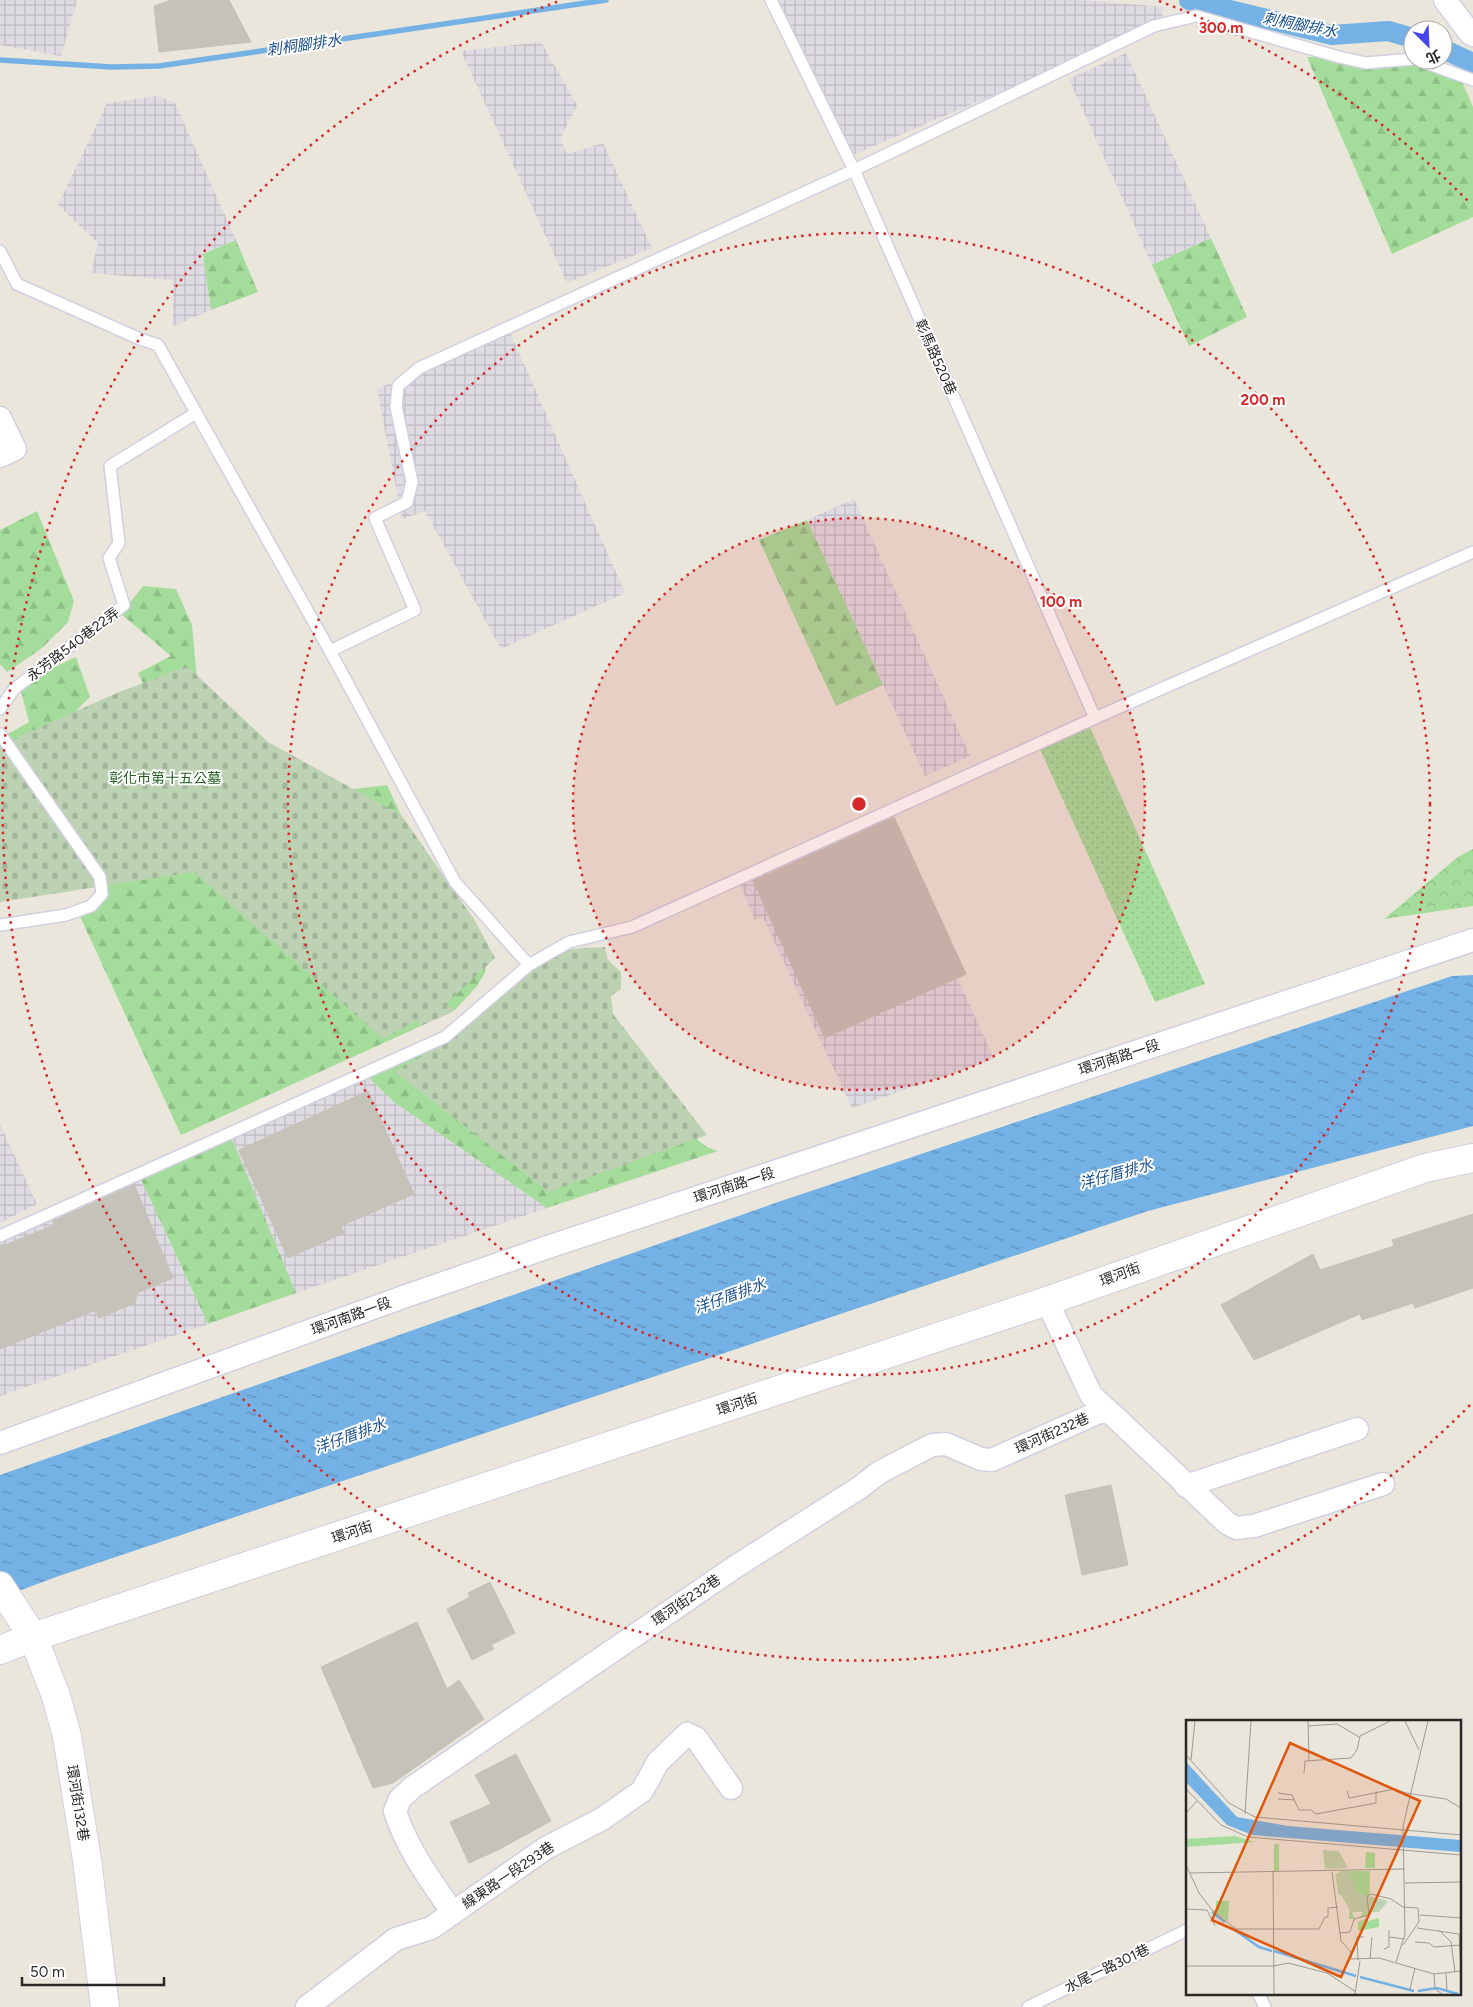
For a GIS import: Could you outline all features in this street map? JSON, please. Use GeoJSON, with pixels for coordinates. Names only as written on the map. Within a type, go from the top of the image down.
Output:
{"type":"FeatureCollection","features":[{"type":"Feature","properties":{"kind":"street"},"geometry":{"type":"LineString","coordinates":[[1445,0],[1473,35]]}},
{"type":"Feature","properties":{"kind":"street"},"geometry":{"type":"LineString","coordinates":[[0,418],[15,449],[0,456]]}},
{"type":"Feature","properties":{"kind":"street","name":"環河南路一段"},"geometry":{"type":"LineString","coordinates":[[0,1443],[406,1296],[542,1249],[1473,940]]}},
{"type":"Feature","properties":{"kind":"street","name":"環河街"},"geometry":{"type":"LineString","coordinates":[[0,1650],[33,1637],[1047,1300],[1416,1171],[1473,1158]]}},
{"type":"Feature","properties":{"kind":"street","name":"環河街232巷"},"geometry":{"type":"LineString","coordinates":[[1047,1300],[1091,1396],[1186,1486],[1227,1523],[1236,1528],[1254,1526],[1383,1484]]}},
{"type":"Feature","properties":{"kind":"street","name":"環河街232巷"},"geometry":{"type":"LineString","coordinates":[[453,1914],[401,1831],[395,1811],[400,1799],[413,1787],[735,1567],[859,1488],[880,1472],[932,1445],[946,1444],[981,1459],[992,1460],[1097,1414],[1108,1411]]}},
{"type":"Feature","properties":{"kind":"street"},"geometry":{"type":"LineString","coordinates":[[1186,1486],[1357,1429]]}},
{"type":"Feature","properties":{"kind":"street","name":"環河街132巷"},"geometry":{"type":"LineString","coordinates":[[0,1586],[33,1637],[56,1696],[67,1736],[87,1860],[105,2007]]}},
{"type":"Feature","properties":{"kind":"street","name":"線東路一段293巷"},"geometry":{"type":"LineString","coordinates":[[307,2007],[396,1939],[432,1928],[546,1848],[602,1819],[642,1791],[658,1762],[687,1734],[696,1738],[731,1788]]}},
{"type":"Feature","properties":{"kind":"lane","name":"彰馬路520巷"},"geometry":{"type":"LineString","coordinates":[[771,0],[854,170],[1095,718]]}},
{"type":"Feature","properties":{"kind":"lane"},"geometry":{"type":"LineString","coordinates":[[330,651],[415,610],[375,518],[407,502],[412,482],[396,407],[398,386],[420,368],[854,170],[1154,26],[1196,16],[1366,63],[1403,60]]}},
{"type":"Feature","properties":{"kind":"lane"},"geometry":{"type":"LineString","coordinates":[[1446,70],[1473,80]]}},
{"type":"Feature","properties":{"kind":"lane"},"geometry":{"type":"LineString","coordinates":[[0,251],[17,284],[140,339],[158,345],[330,651],[456,882],[529,965]]}},
{"type":"Feature","properties":{"kind":"lane","name":"永芳路540巷22弄"},"geometry":{"type":"LineString","coordinates":[[0,709],[14,689],[124,605],[109,558],[119,543],[110,466],[196,413]]}},
{"type":"Feature","properties":{"kind":"lane"},"geometry":{"type":"LineString","coordinates":[[0,1236],[445,1037],[529,965],[569,942],[632,927],[1095,718],[1473,552]]}},
{"type":"Feature","properties":{"kind":"lane"},"geometry":{"type":"LineString","coordinates":[[0,734],[100,877],[102,894],[91,906],[66,915],[0,925]]}},
{"type":"Feature","properties":{"kind":"lane","name":"水尾一路301巷"},"geometry":{"type":"LineString","coordinates":[[1028,2007],[1186,1930]]}},
{"type":"Feature","properties":{"kind":"lane"},"geometry":{"type":"LineString","coordinates":[[1258,1994],[1265,2007]]}},
{"type":"Feature","properties":{"kind":"shaded area"},"geometry":{"type":"Polygon","coordinates":[[[0,0],[77,0],[61,56],[0,45],[0,0]]]}},
{"type":"Feature","properties":{"kind":"shaded area"},"geometry":{"type":"Polygon","coordinates":[[[775,0],[1081,0],[1164,7],[1161,24],[841,160],[775,0]]]}},
{"type":"Feature","properties":{"kind":"shaded area"},"geometry":{"type":"Polygon","coordinates":[[[541,42],[577,105],[560,139],[567,154],[603,143],[652,248],[567,283],[461,51],[541,42]]]}},
{"type":"Feature","properties":{"kind":"shaded area"},"geometry":{"type":"Polygon","coordinates":[[[1126,53],[1211,238],[1152,265],[1069,79],[1126,53]]]}},
{"type":"Feature","properties":{"kind":"shaded area"},"geometry":{"type":"Polygon","coordinates":[[[158,96],[175,103],[236,240],[203,254],[211,310],[173,326],[173,280],[91,273],[98,243],[58,205],[107,103],[158,96]]]}},
{"type":"Feature","properties":{"kind":"shaded area"},"geometry":{"type":"Polygon","coordinates":[[[509,330],[625,593],[501,649],[425,511],[402,519],[377,389],[509,330]]]}},
{"type":"Feature","properties":{"kind":"shaded area"},"geometry":{"type":"Polygon","coordinates":[[[854,499],[970,756],[925,776],[807,520],[854,499]]]}},
{"type":"Feature","properties":{"kind":"shaded area"},"geometry":{"type":"Polygon","coordinates":[[[884,815],[994,1059],[852,1108],[763,917],[755,920],[738,879],[884,815]]]}},
{"type":"Feature","properties":{"kind":"shaded area"},"geometry":{"type":"Polygon","coordinates":[[[365,1074],[394,1102],[547,1208],[296,1293],[232,1139],[365,1074]]]}},
{"type":"Feature","properties":{"kind":"shaded area"},"geometry":{"type":"Polygon","coordinates":[[[0,1124],[37,1204],[0,1223],[0,1124]]]}},
{"type":"Feature","properties":{"kind":"shaded area"},"geometry":{"type":"Polygon","coordinates":[[[140,1177],[208,1324],[0,1396],[0,1239],[140,1177]]]}},
{"type":"Feature","properties":{"kind":"green space"},"geometry":{"type":"Polygon","coordinates":[[[1397,56],[1403,58],[1403,70],[1433,70],[1462,81],[1473,107],[1473,217],[1392,254],[1307,57],[1397,56]]]}},
{"type":"Feature","properties":{"kind":"green space"},"geometry":{"type":"Polygon","coordinates":[[[1211,238],[1247,317],[1189,346],[1152,265],[1211,238]]]}},
{"type":"Feature","properties":{"kind":"green space"},"geometry":{"type":"Polygon","coordinates":[[[236,240],[258,292],[211,310],[203,254],[236,240]]]}},
{"type":"Feature","properties":{"kind":"green space"},"geometry":{"type":"Polygon","coordinates":[[[37,511],[74,601],[68,622],[41,649],[7,672],[0,664],[0,530],[37,511]]]}},
{"type":"Feature","properties":{"kind":"green space"},"geometry":{"type":"Polygon","coordinates":[[[807,520],[883,685],[836,706],[759,540],[807,520]]]}},
{"type":"Feature","properties":{"kind":"green space"},"geometry":{"type":"Polygon","coordinates":[[[143,586],[176,589],[192,625],[197,680],[224,732],[338,791],[387,785],[418,852],[487,950],[485,973],[477,986],[454,1011],[417,980],[402,993],[421,1026],[181,1135],[77,910],[102,896],[16,758],[8,734],[29,722],[21,691],[31,678],[76,657],[90,697],[68,719],[152,702],[138,673],[171,656],[121,614],[143,586]]]}},
{"type":"Feature","properties":{"kind":"green space","name":"彰化市第十五公墓"},"geometry":{"type":"Polygon","coordinates":[[[187,666],[268,742],[402,816],[475,921],[495,958],[446,1004],[454,1011],[421,1026],[417,1020],[383,1039],[194,872],[0,902],[0,745],[117,693],[187,666]]]}},
{"type":"Feature","properties":{"kind":"green space"},"geometry":{"type":"Polygon","coordinates":[[[1089,725],[1205,984],[1155,1002],[1039,747],[1089,725]]]}},
{"type":"Feature","properties":{"kind":"green space"},"geometry":{"type":"Polygon","coordinates":[[[1473,849],[1473,906],[1384,919],[1458,857],[1473,849]]]}},
{"type":"Feature","properties":{"kind":"green space"},"geometry":{"type":"Polygon","coordinates":[[[605,947],[608,960],[621,972],[621,989],[611,996],[613,1014],[707,1135],[549,1192],[395,1072],[437,1047],[431,1041],[524,963],[554,950],[605,947]]]}},
{"type":"Feature","properties":{"kind":"green space"},"geometry":{"type":"Polygon","coordinates":[[[431,1041],[601,1087],[646,1057],[687,1127],[704,1145],[718,1151],[547,1208],[394,1102],[365,1074],[431,1041]]]}},
{"type":"Feature","properties":{"kind":"green space"},"geometry":{"type":"Polygon","coordinates":[[[232,1139],[296,1293],[208,1324],[140,1177],[232,1139]]]}},
{"type":"Feature","properties":{"kind":"water","name":"洋仔厝排水"},"geometry":{"type":"Polygon","coordinates":[[[1473,975],[1473,1126],[1148,1211],[56,1577],[0,1598],[0,1475],[781,1201],[1452,976],[1473,975]]]}},
{"type":"Feature","properties":{"kind":"building"},"geometry":{"type":"Polygon","coordinates":[[[171,0],[229,0],[251,42],[159,52],[154,6],[171,0]]]}},
{"type":"Feature","properties":{"kind":"building"},"geometry":{"type":"Polygon","coordinates":[[[894,817],[966,974],[825,1038],[753,881],[894,817]]]}},
{"type":"Feature","properties":{"kind":"building"},"geometry":{"type":"Polygon","coordinates":[[[368,1091],[414,1194],[341,1226],[344,1233],[288,1258],[239,1150],[368,1091]]]}},
{"type":"Feature","properties":{"kind":"building"},"geometry":{"type":"Polygon","coordinates":[[[134,1184],[173,1278],[137,1293],[135,1303],[99,1318],[96,1310],[0,1349],[0,1247],[54,1225],[53,1221],[134,1184]]]}},
{"type":"Feature","properties":{"kind":"building"},"geometry":{"type":"Polygon","coordinates":[[[1473,1214],[1473,1288],[1415,1308],[1413,1303],[1362,1320],[1360,1314],[1254,1360],[1221,1305],[1313,1254],[1320,1270],[1394,1246],[1392,1240],[1473,1214]]]}},
{"type":"Feature","properties":{"kind":"building"},"geometry":{"type":"Polygon","coordinates":[[[1111,1485],[1128,1565],[1082,1575],[1065,1495],[1111,1485]]]}},
{"type":"Feature","properties":{"kind":"building"},"geometry":{"type":"Polygon","coordinates":[[[490,1582],[515,1633],[491,1645],[494,1649],[472,1660],[447,1609],[470,1597],[468,1593],[490,1582]]]}},
{"type":"Feature","properties":{"kind":"building"},"geometry":{"type":"Polygon","coordinates":[[[417,1622],[447,1689],[459,1680],[484,1719],[393,1783],[373,1788],[321,1667],[417,1622]]]}},
{"type":"Feature","properties":{"kind":"building"},"geometry":{"type":"Polygon","coordinates":[[[516,1754],[551,1821],[498,1850],[469,1863],[450,1822],[491,1804],[475,1775],[516,1754]]]}},
{"type":"Feature","properties":{"kind":"waterway","name":"刺桐腳排水"},"geometry":{"type":"LineString","coordinates":[[0,60],[112,67],[159,66],[606,0]]}},
{"type":"Feature","properties":{"kind":"waterway","name":"刺桐腳排水"},"geometry":{"type":"LineString","coordinates":[[1189,0],[1332,35],[1388,31],[1403,35]]}},
{"type":"Feature","properties":{"kind":"waterway","name":"刺桐腳排水"},"geometry":{"type":"LineString","coordinates":[[1453,54],[1473,63]]}}]}
